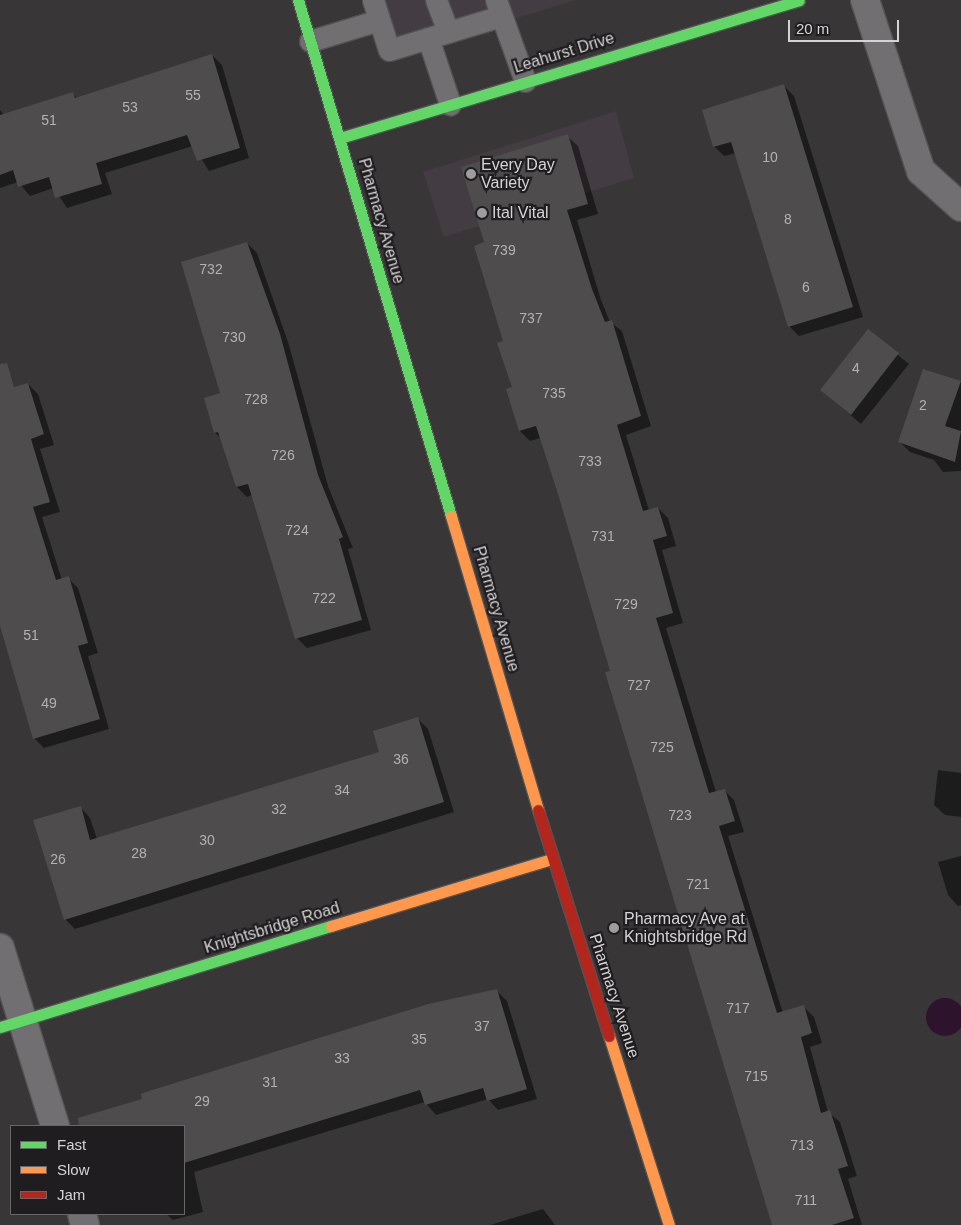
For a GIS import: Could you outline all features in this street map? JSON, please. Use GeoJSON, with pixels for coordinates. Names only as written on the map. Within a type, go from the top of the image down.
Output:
{"type":"FeatureCollection","features":[{"type":"Feature","properties":{"kind":"street","name":"Pharmacy Avenue"},"geometry":{"type":"LineString","coordinates":[[298,0],[552,859],[670,1225]]}},
{"type":"Feature","properties":{"kind":"street","name":"Leahurst Drive"},"geometry":{"type":"LineString","coordinates":[[340,138],[799,0]]}},
{"type":"Feature","properties":{"kind":"street"},"geometry":{"type":"LineString","coordinates":[[865,0],[920,171],[961,206]]}},
{"type":"Feature","properties":{"kind":"street","name":"Knightsbridge Road"},"geometry":{"type":"LineString","coordinates":[[10,1023],[552,859]]}},
{"type":"Feature","properties":{"kind":"street"},"geometry":{"type":"LineString","coordinates":[[0,948],[10,1023],[55,1125]]}},
{"type":"Feature","properties":{"kind":"lane"},"geometry":{"type":"LineString","coordinates":[[436,0],[448,32]]}},
{"type":"Feature","properties":{"kind":"lane"},"geometry":{"type":"LineString","coordinates":[[310,41],[376,10],[389,50],[448,32],[499,8],[525,81]]}},
{"type":"Feature","properties":{"kind":"lane"},"geometry":{"type":"LineString","coordinates":[[428,38],[450,104]]}},
{"type":"Feature","properties":{"kind":"shaded area"},"geometry":{"type":"Polygon","coordinates":[[[364,0],[576,0],[382,59],[364,0]]]}},
{"type":"Feature","properties":{"kind":"shaded area"},"geometry":{"type":"Polygon","coordinates":[[[616,111],[634,178],[444,237],[423,172],[616,111]]]}},
{"type":"Feature","properties":{"kind":"shaded area"},"geometry":{"type":"Polygon","coordinates":[[[945,998],[959,1003],[962,1008],[962,1026],[959,1031],[945,1036],[931,1031],[926,1017],[931,1003],[945,998]]]}},
{"type":"Feature","properties":{"kind":"building"},"geometry":{"type":"Polygon","coordinates":[[[212,54],[240,148],[197,161],[187,135],[96,163],[102,184],[55,198],[49,177],[18,187],[13,170],[0,175],[0,115],[73,92],[75,98],[212,54]]]}},
{"type":"Feature","properties":{"kind":"building"},"geometry":{"type":"Polygon","coordinates":[[[784,84],[853,307],[788,327],[731,142],[713,147],[702,110],[784,84]]]}},
{"type":"Feature","properties":{"kind":"building"},"geometry":{"type":"Polygon","coordinates":[[[568,134],[588,204],[567,210],[592,289],[605,322],[612,320],[641,416],[617,425],[643,511],[658,507],[667,536],[653,540],[673,613],[656,618],[709,793],[725,789],[735,821],[719,826],[777,1013],[804,1005],[812,1033],[801,1037],[821,1113],[830,1110],[848,1166],[838,1169],[854,1218],[832,1225],[772,1225],[605,672],[610,671],[558,494],[536,426],[519,431],[506,389],[512,387],[497,343],[503,341],[474,246],[484,242],[461,167],[568,134]]]}},
{"type":"Feature","properties":{"kind":"building"},"geometry":{"type":"Polygon","coordinates":[[[247,242],[280,334],[318,475],[343,537],[339,539],[362,620],[295,639],[248,484],[236,487],[218,432],[214,433],[204,398],[220,393],[181,262],[247,242]]]}},
{"type":"Feature","properties":{"kind":"building"},"geometry":{"type":"Polygon","coordinates":[[[868,329],[899,353],[851,415],[820,390],[868,329]]]}},
{"type":"Feature","properties":{"kind":"building"},"geometry":{"type":"Polygon","coordinates":[[[7,363],[14,387],[28,383],[44,434],[31,439],[50,502],[33,507],[56,580],[69,576],[88,643],[78,646],[100,719],[33,739],[0,626],[0,364],[7,363]]]}},
{"type":"Feature","properties":{"kind":"building"},"geometry":{"type":"Polygon","coordinates":[[[923,369],[961,381],[945,426],[961,431],[955,462],[898,442],[923,369]]]}},
{"type":"Feature","properties":{"kind":"building"},"geometry":{"type":"Polygon","coordinates":[[[418,717],[444,802],[64,920],[33,820],[81,806],[90,840],[379,752],[373,731],[418,717]]]}},
{"type":"Feature","properties":{"kind":"building"},"geometry":{"type":"Polygon","coordinates":[[[497,989],[527,1089],[487,1101],[483,1088],[425,1105],[420,1090],[185,1163],[185,1125],[79,1125],[78,1118],[142,1099],[141,1094],[146,1092],[428,1004],[497,989]]]}},
{"type":"Feature","properties":{"kind":"traffic: fast"},"geometry":{"type":"LineString","coordinates":[[298,0],[451,516]]}},
{"type":"Feature","properties":{"kind":"traffic: fast"},"geometry":{"type":"LineString","coordinates":[[340,138],[799,0]]}},
{"type":"Feature","properties":{"kind":"traffic: fast"},"geometry":{"type":"LineString","coordinates":[[0,1027],[331,926]]}},
{"type":"Feature","properties":{"kind":"traffic: slow"},"geometry":{"type":"LineString","coordinates":[[451,516],[538,810]]}},
{"type":"Feature","properties":{"kind":"traffic: slow"},"geometry":{"type":"LineString","coordinates":[[331,926],[552,859]]}},
{"type":"Feature","properties":{"kind":"traffic: slow"},"geometry":{"type":"LineString","coordinates":[[609,1036],[669,1225]]}},
{"type":"Feature","properties":{"kind":"traffic: jam"},"geometry":{"type":"LineString","coordinates":[[538,810],[609,1036]]}},
{"type":"Feature","properties":{"kind":"place","name":"Every Day Variety"},"geometry":{"type":"Point","coordinates":[471,174]}},
{"type":"Feature","properties":{"kind":"place","name":"Ital Vital"},"geometry":{"type":"Point","coordinates":[482,213]}},
{"type":"Feature","properties":{"kind":"place","name":"Pharmacy Ave at Knightsbridge Rd"},"geometry":{"type":"Point","coordinates":[614,928]}}]}
